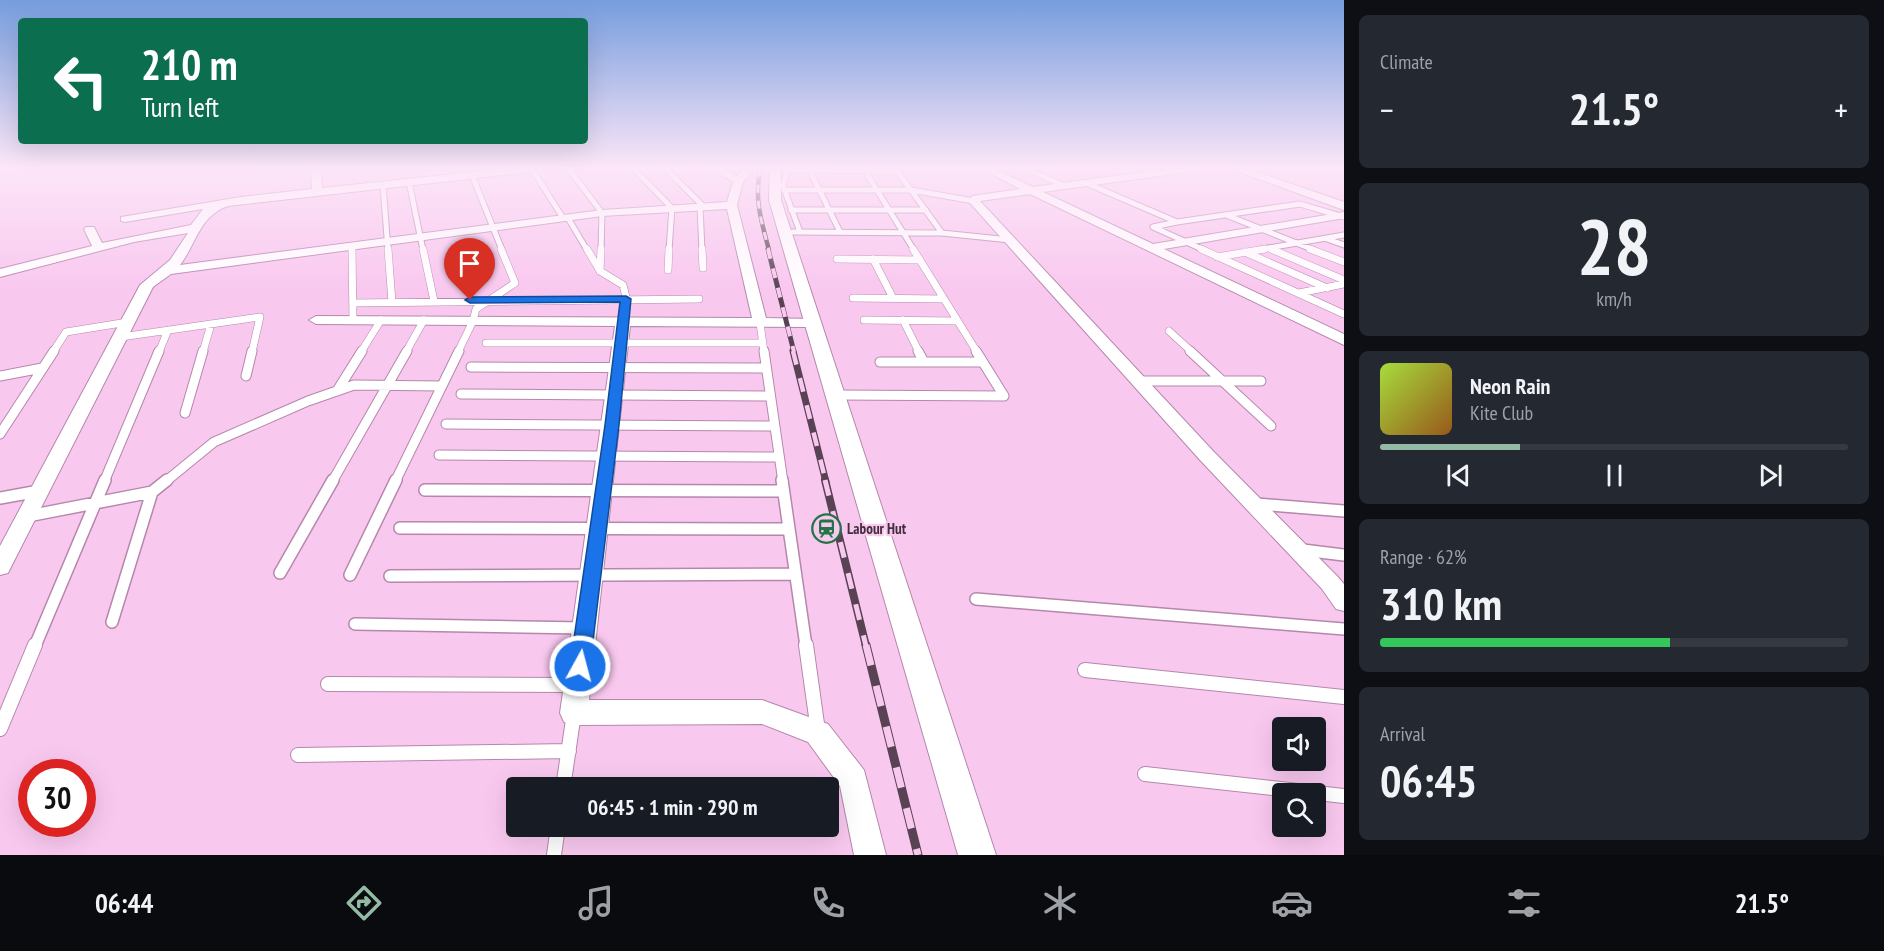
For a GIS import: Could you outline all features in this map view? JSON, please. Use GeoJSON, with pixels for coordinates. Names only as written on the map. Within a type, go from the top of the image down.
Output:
{"type":"FeatureCollection","features":[{"type":"Feature","properties":{"kind":"street"},"geometry":{"type":"LineString","coordinates":[[125,219],[188,209]]}},
{"type":"Feature","properties":{"kind":"street"},"geometry":{"type":"LineString","coordinates":[[0,567],[147,285],[169,270],[183,253],[204,213],[210,209]]}},
{"type":"Feature","properties":{"kind":"street"},"geometry":{"type":"LineString","coordinates":[[169,270],[602,213],[659,209]]}},
{"type":"Feature","properties":{"kind":"street"},"geometry":{"type":"LineString","coordinates":[[733,209],[760,323]]}},
{"type":"Feature","properties":{"kind":"street"},"geometry":{"type":"LineString","coordinates":[[781,209],[792,224],[813,323],[977,855]]}},
{"type":"Feature","properties":{"kind":"street"},"geometry":{"type":"LineString","coordinates":[[982,209],[1344,602]]}},
{"type":"Feature","properties":{"kind":"street"},"geometry":{"type":"LineString","coordinates":[[1070,209],[1344,340]]}},
{"type":"Feature","properties":{"kind":"street"},"geometry":{"type":"LineString","coordinates":[[1150,248],[1344,213]]}},
{"type":"Feature","properties":{"kind":"street"},"geometry":{"type":"LineString","coordinates":[[0,273],[134,239],[195,228]]}},
{"type":"Feature","properties":{"kind":"street"},"geometry":{"type":"LineString","coordinates":[[90,229],[99,249]]}},
{"type":"Feature","properties":{"kind":"street"},"geometry":{"type":"LineString","coordinates":[[316,320],[813,323]]}},
{"type":"Feature","properties":{"kind":"street"},"geometry":{"type":"LineString","coordinates":[[623,321],[612,425],[606,456],[574,713],[762,712],[818,733],[854,780],[870,855]]}},
{"type":"Feature","properties":{"kind":"lane"},"geometry":{"type":"LineString","coordinates":[[384,209],[392,302]]}},
{"type":"Feature","properties":{"kind":"lane"},"geometry":{"type":"LineString","coordinates":[[414,209],[434,301]]}},
{"type":"Feature","properties":{"kind":"lane"},"geometry":{"type":"LineString","coordinates":[[350,575],[473,321],[476,309],[515,283],[484,209]]}},
{"type":"Feature","properties":{"kind":"lane"},"geometry":{"type":"LineString","coordinates":[[559,209],[600,271],[623,285],[623,321]]}},
{"type":"Feature","properties":{"kind":"lane"},"geometry":{"type":"LineString","coordinates":[[599,209],[602,213],[600,271]]}},
{"type":"Feature","properties":{"kind":"lane"},"geometry":{"type":"LineString","coordinates":[[668,270],[672,209]]}},
{"type":"Feature","properties":{"kind":"lane"},"geometry":{"type":"LineString","coordinates":[[702,209],[703,268]]}},
{"type":"Feature","properties":{"kind":"lane"},"geometry":{"type":"LineString","coordinates":[[1146,209],[1177,222]]}},
{"type":"Feature","properties":{"kind":"lane"},"geometry":{"type":"LineString","coordinates":[[1267,209],[1153,227],[1344,314]]}},
{"type":"Feature","properties":{"kind":"lane"},"geometry":{"type":"LineString","coordinates":[[1324,209],[1344,213]]}},
{"type":"Feature","properties":{"kind":"lane"},"geometry":{"type":"LineString","coordinates":[[792,224],[830,210],[926,210],[942,233]]}},
{"type":"Feature","properties":{"kind":"lane"},"geometry":{"type":"LineString","coordinates":[[830,210],[840,232]]}},
{"type":"Feature","properties":{"kind":"lane"},"geometry":{"type":"LineString","coordinates":[[836,395],[1004,396],[889,210]]}},
{"type":"Feature","properties":{"kind":"lane"},"geometry":{"type":"LineString","coordinates":[[1226,215],[1344,262]]}},
{"type":"Feature","properties":{"kind":"lane"},"geometry":{"type":"LineString","coordinates":[[792,224],[840,232],[942,233],[1010,240]]}},
{"type":"Feature","properties":{"kind":"lane"},"geometry":{"type":"LineString","coordinates":[[1217,257],[1344,235]]}},
{"type":"Feature","properties":{"kind":"lane"},"geometry":{"type":"LineString","coordinates":[[1325,238],[1344,245]]}},
{"type":"Feature","properties":{"kind":"lane"},"geometry":{"type":"LineString","coordinates":[[352,246],[354,320]]}},
{"type":"Feature","properties":{"kind":"lane"},"geometry":{"type":"LineString","coordinates":[[1269,248],[1344,280]]}},
{"type":"Feature","properties":{"kind":"lane"},"geometry":{"type":"LineString","coordinates":[[1245,252],[1327,288]]}},
{"type":"Feature","properties":{"kind":"lane"},"geometry":{"type":"LineString","coordinates":[[837,259],[920,260]]}},
{"type":"Feature","properties":{"kind":"lane"},"geometry":{"type":"LineString","coordinates":[[873,260],[893,298]]}},
{"type":"Feature","properties":{"kind":"lane"},"geometry":{"type":"LineString","coordinates":[[1299,293],[1344,284]]}},
{"type":"Feature","properties":{"kind":"lane"},"geometry":{"type":"LineString","coordinates":[[486,343],[623,321],[699,298]]}},
{"type":"Feature","properties":{"kind":"lane"},"geometry":{"type":"LineString","coordinates":[[853,298],[944,299]]}},
{"type":"Feature","properties":{"kind":"lane"},"geometry":{"type":"LineString","coordinates":[[353,303],[489,300],[762,343]]}},
{"type":"Feature","properties":{"kind":"lane"},"geometry":{"type":"LineString","coordinates":[[120,337],[260,317],[246,375]]}},
{"type":"Feature","properties":{"kind":"lane"},"geometry":{"type":"LineString","coordinates":[[337,391],[381,320]]}},
{"type":"Feature","properties":{"kind":"lane"},"geometry":{"type":"LineString","coordinates":[[280,573],[424,320]]}},
{"type":"Feature","properties":{"kind":"lane"},"geometry":{"type":"LineString","coordinates":[[864,320],[957,321]]}},
{"type":"Feature","properties":{"kind":"lane"},"geometry":{"type":"LineString","coordinates":[[903,320],[924,362]]}},
{"type":"Feature","properties":{"kind":"lane"},"geometry":{"type":"LineString","coordinates":[[0,434],[66,332],[128,322]]}},
{"type":"Feature","properties":{"kind":"lane"},"geometry":{"type":"LineString","coordinates":[[760,323],[818,733]]}},
{"type":"Feature","properties":{"kind":"lane"},"geometry":{"type":"LineString","coordinates":[[184,413],[211,324]]}},
{"type":"Feature","properties":{"kind":"lane"},"geometry":{"type":"LineString","coordinates":[[0,729],[168,330]]}},
{"type":"Feature","properties":{"kind":"lane"},"geometry":{"type":"LineString","coordinates":[[1169,331],[1271,426]]}},
{"type":"Feature","properties":{"kind":"lane"},"geometry":{"type":"LineString","coordinates":[[880,362],[982,362]]}},
{"type":"Feature","properties":{"kind":"lane"},"geometry":{"type":"LineString","coordinates":[[471,367],[766,368]]}},
{"type":"Feature","properties":{"kind":"lane"},"geometry":{"type":"LineString","coordinates":[[0,376],[42,368]]}},
{"type":"Feature","properties":{"kind":"lane"},"geometry":{"type":"LineString","coordinates":[[1139,381],[1261,381]]}},
{"type":"Feature","properties":{"kind":"lane"},"geometry":{"type":"LineString","coordinates":[[27,516],[152,492],[214,442],[354,385],[441,386]]}},
{"type":"Feature","properties":{"kind":"lane"},"geometry":{"type":"LineString","coordinates":[[462,394],[770,396]]}},
{"type":"Feature","properties":{"kind":"lane"},"geometry":{"type":"LineString","coordinates":[[446,424],[774,426]]}},
{"type":"Feature","properties":{"kind":"lane"},"geometry":{"type":"LineString","coordinates":[[439,455],[779,458]]}},
{"type":"Feature","properties":{"kind":"lane"},"geometry":{"type":"LineString","coordinates":[[425,490],[783,490]]}},
{"type":"Feature","properties":{"kind":"lane"},"geometry":{"type":"LineString","coordinates":[[0,498],[40,491]]}},
{"type":"Feature","properties":{"kind":"lane"},"geometry":{"type":"LineString","coordinates":[[112,622],[152,492]]}},
{"type":"Feature","properties":{"kind":"lane"},"geometry":{"type":"LineString","coordinates":[[1253,504],[1344,511]]}},
{"type":"Feature","properties":{"kind":"lane"},"geometry":{"type":"LineString","coordinates":[[400,528],[789,529]]}},
{"type":"Feature","properties":{"kind":"lane"},"geometry":{"type":"LineString","coordinates":[[1297,550],[1344,555]]}},
{"type":"Feature","properties":{"kind":"lane"},"geometry":{"type":"LineString","coordinates":[[390,576],[795,574]]}},
{"type":"Feature","properties":{"kind":"lane"},"geometry":{"type":"LineString","coordinates":[[976,599],[1344,629]]}},
{"type":"Feature","properties":{"kind":"lane"},"geometry":{"type":"LineString","coordinates":[[355,624],[585,628]]}},
{"type":"Feature","properties":{"kind":"lane"},"geometry":{"type":"LineString","coordinates":[[1085,670],[1344,698]]}},
{"type":"Feature","properties":{"kind":"lane"},"geometry":{"type":"LineString","coordinates":[[328,684],[578,685]]}},
{"type":"Feature","properties":{"kind":"lane"},"geometry":{"type":"LineString","coordinates":[[565,777],[574,713]]}},
{"type":"Feature","properties":{"kind":"lane"},"geometry":{"type":"LineString","coordinates":[[298,755],[569,751]]}},
{"type":"Feature","properties":{"kind":"lane"},"geometry":{"type":"LineString","coordinates":[[1145,774],[1344,796]]}},
{"type":"Feature","properties":{"kind":"lane"},"geometry":{"type":"LineString","coordinates":[[555,855],[557,837]]}},
{"type":"Feature","properties":{"kind":"railway"},"geometry":{"type":"LineString","coordinates":[[759,209],[769,250]]}},
{"type":"Feature","properties":{"kind":"railway"},"geometry":{"type":"LineString","coordinates":[[768,249],[794,352]]}},
{"type":"Feature","properties":{"kind":"railway"},"geometry":{"type":"LineString","coordinates":[[793,351],[826,482]]}},
{"type":"Feature","properties":{"kind":"railway"},"geometry":{"type":"LineString","coordinates":[[825,480],[866,646]]}},
{"type":"Feature","properties":{"kind":"railway"},"geometry":{"type":"LineString","coordinates":[[866,645],[918,855]]}},
{"type":"Feature","properties":{"kind":"place","name":"Labour Hut"},"geometry":{"type":"Point","coordinates":[826,529]}},
{"type":"Feature","properties":{"kind":"route"},"geometry":{"type":"LineString","coordinates":[[470,300],[626,299],[580,666]]}}]}
